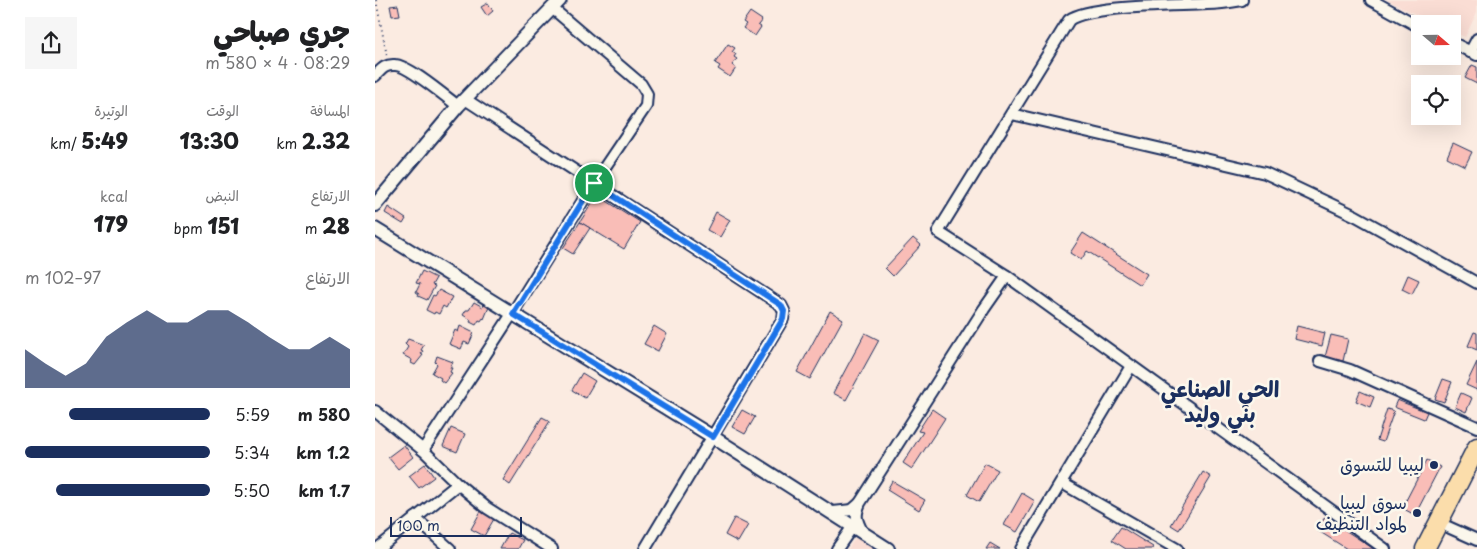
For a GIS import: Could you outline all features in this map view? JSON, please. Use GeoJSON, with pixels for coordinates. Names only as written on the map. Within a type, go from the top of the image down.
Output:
{"type":"FeatureCollection","features":[{"type":"Feature","properties":{"kind":"highway"},"geometry":{"type":"LineString","coordinates":[[1425,549],[1477,447]]}},
{"type":"Feature","properties":{"kind":"highway"},"geometry":{"type":"LineString","coordinates":[[1437,549],[1477,471]]}},
{"type":"Feature","properties":{"kind":"street"},"geometry":{"type":"LineString","coordinates":[[1242,0],[1210,4],[1113,10],[1076,15],[1069,20],[938,232],[1007,276],[1385,549]]}},
{"type":"Feature","properties":{"kind":"street"},"geometry":{"type":"LineString","coordinates":[[1371,0],[1411,22]]}},
{"type":"Feature","properties":{"kind":"street"},"geometry":{"type":"LineString","coordinates":[[375,206],[461,103],[556,4],[641,84],[647,94],[646,106],[594,183],[513,314],[423,450]]}},
{"type":"Feature","properties":{"kind":"street"},"geometry":{"type":"LineString","coordinates":[[1461,47],[1474,53],[1477,39]]}},
{"type":"Feature","properties":{"kind":"street"},"geometry":{"type":"LineString","coordinates":[[375,76],[383,67],[396,64],[411,72],[594,183],[781,305],[784,311],[783,319],[645,549]]}},
{"type":"Feature","properties":{"kind":"street"},"geometry":{"type":"LineString","coordinates":[[1012,114],[1265,173],[1356,216],[1477,283]]}},
{"type":"Feature","properties":{"kind":"street"},"geometry":{"type":"LineString","coordinates":[[375,229],[713,437],[833,512],[888,549]]}},
{"type":"Feature","properties":{"kind":"street"},"geometry":{"type":"LineString","coordinates":[[863,533],[856,520],[856,512],[860,504],[983,310],[1007,276]]}},
{"type":"Feature","properties":{"kind":"street"},"geometry":{"type":"LineString","coordinates":[[1320,361],[1350,370],[1477,427]]}},
{"type":"Feature","properties":{"kind":"street"},"geometry":{"type":"LineString","coordinates":[[1021,549],[1131,366]]}},
{"type":"Feature","properties":{"kind":"street"},"geometry":{"type":"LineString","coordinates":[[375,411],[423,450],[458,484],[487,508],[552,549]]}},
{"type":"Feature","properties":{"kind":"street"},"geometry":{"type":"LineString","coordinates":[[1417,549],[1477,431]]}},
{"type":"Feature","properties":{"kind":"street"},"geometry":{"type":"LineString","coordinates":[[1062,483],[1177,549]]}},
{"type":"Feature","properties":{"kind":"street"},"geometry":{"type":"LineString","coordinates":[[377,549],[458,484]]}},
{"type":"Feature","properties":{"kind":"street"},"geometry":{"type":"LineString","coordinates":[[833,512],[851,510],[860,504]]}},
{"type":"Feature","properties":{"kind":"street"},"geometry":{"type":"LineString","coordinates":[[415,518],[450,549]]}},
{"type":"Feature","properties":{"kind":"street"},"geometry":{"type":"LineString","coordinates":[[837,549],[853,526]]}},
{"type":"Feature","properties":{"kind":"street"},"geometry":{"type":"LineString","coordinates":[[1448,527],[1477,540]]}},
{"type":"Feature","properties":{"kind":"path"},"geometry":{"type":"LineString","coordinates":[[376,0],[388,66]]}},
{"type":"Feature","properties":{"kind":"shaded area"},"geometry":{"type":"Polygon","coordinates":[[[1387,0],[1477,0],[1477,12],[1465,37],[1461,35],[1461,15],[1418,15],[1387,0]]]}},
{"type":"Feature","properties":{"kind":"shaded area"},"geometry":{"type":"Polygon","coordinates":[[[856,537],[874,549],[848,549],[856,537]]]}},
{"type":"Feature","properties":{"kind":"building"},"geometry":{"type":"Polygon","coordinates":[[[488,3],[493,11],[487,16],[481,7],[488,3]]]}},
{"type":"Feature","properties":{"kind":"building"},"geometry":{"type":"Polygon","coordinates":[[[398,5],[400,15],[392,16],[390,6],[398,5]]]}},
{"type":"Feature","properties":{"kind":"building"},"geometry":{"type":"Polygon","coordinates":[[[750,12],[762,20],[758,25],[761,27],[755,36],[743,28],[746,24],[743,22],[750,12]]]}},
{"type":"Feature","properties":{"kind":"building"},"geometry":{"type":"Polygon","coordinates":[[[728,44],[735,48],[732,52],[736,54],[734,57],[737,59],[732,65],[736,68],[730,77],[718,69],[720,66],[715,63],[728,44]]]}},
{"type":"Feature","properties":{"kind":"building"},"geometry":{"type":"Polygon","coordinates":[[[1472,65],[1477,67],[1477,84],[1465,78],[1472,65]]]}},
{"type":"Feature","properties":{"kind":"building"},"geometry":{"type":"Polygon","coordinates":[[[1453,143],[1472,152],[1465,166],[1447,157],[1453,143]]]}},
{"type":"Feature","properties":{"kind":"building"},"geometry":{"type":"Polygon","coordinates":[[[597,195],[640,222],[624,249],[580,222],[597,195]]]}},
{"type":"Feature","properties":{"kind":"building"},"geometry":{"type":"Polygon","coordinates":[[[388,207],[406,219],[403,224],[385,213],[388,207]]]}},
{"type":"Feature","properties":{"kind":"building"},"geometry":{"type":"Polygon","coordinates":[[[716,212],[730,220],[720,237],[707,230],[716,212]]]}},
{"type":"Feature","properties":{"kind":"building"},"geometry":{"type":"Polygon","coordinates":[[[580,222],[590,228],[573,254],[563,248],[580,222]]]}},
{"type":"Feature","properties":{"kind":"building"},"geometry":{"type":"Polygon","coordinates":[[[1083,233],[1147,274],[1140,285],[1087,251],[1081,260],[1070,253],[1083,233]]]}},
{"type":"Feature","properties":{"kind":"building"},"geometry":{"type":"Polygon","coordinates":[[[913,238],[921,245],[893,276],[885,268],[913,238]]]}},
{"type":"Feature","properties":{"kind":"building"},"geometry":{"type":"Polygon","coordinates":[[[422,271],[436,278],[432,285],[435,286],[427,300],[418,296],[419,294],[416,292],[420,284],[416,283],[422,271]]]}},
{"type":"Feature","properties":{"kind":"building"},"geometry":{"type":"Polygon","coordinates":[[[1408,275],[1419,280],[1412,294],[1402,289],[1408,275]]]}},
{"type":"Feature","properties":{"kind":"building"},"geometry":{"type":"Polygon","coordinates":[[[439,290],[452,297],[446,308],[443,306],[439,314],[435,312],[434,314],[426,310],[433,295],[435,296],[439,290]]]}},
{"type":"Feature","properties":{"kind":"building"},"geometry":{"type":"Polygon","coordinates":[[[474,302],[483,307],[484,304],[489,307],[484,319],[479,320],[476,325],[463,315],[474,302]]]}},
{"type":"Feature","properties":{"kind":"building"},"geometry":{"type":"Polygon","coordinates":[[[830,311],[843,319],[810,379],[797,372],[830,311]]]}},
{"type":"Feature","properties":{"kind":"building"},"geometry":{"type":"Polygon","coordinates":[[[460,326],[474,333],[469,344],[464,342],[461,349],[449,344],[455,330],[458,332],[460,326]]]}},
{"type":"Feature","properties":{"kind":"building"},"geometry":{"type":"Polygon","coordinates":[[[654,326],[667,334],[658,351],[644,344],[654,326]]]}},
{"type":"Feature","properties":{"kind":"building"},"geometry":{"type":"Polygon","coordinates":[[[1297,326],[1325,333],[1322,346],[1294,339],[1297,326]]]}},
{"type":"Feature","properties":{"kind":"building"},"geometry":{"type":"Polygon","coordinates":[[[1474,332],[1477,333],[1477,350],[1468,346],[1474,332]]]}},
{"type":"Feature","properties":{"kind":"building"},"geometry":{"type":"Polygon","coordinates":[[[865,333],[879,340],[846,400],[833,393],[865,333]]]}},
{"type":"Feature","properties":{"kind":"building"},"geometry":{"type":"Polygon","coordinates":[[[1331,335],[1348,339],[1343,361],[1325,357],[1331,335]]]}},
{"type":"Feature","properties":{"kind":"building"},"geometry":{"type":"Polygon","coordinates":[[[408,339],[424,345],[421,350],[423,355],[415,365],[411,363],[412,360],[403,355],[408,347],[405,344],[408,339]]]}},
{"type":"Feature","properties":{"kind":"building"},"geometry":{"type":"Polygon","coordinates":[[[437,356],[453,362],[450,368],[452,368],[450,372],[452,373],[444,383],[440,380],[441,378],[432,373],[437,364],[435,362],[437,356]]]}},
{"type":"Feature","properties":{"kind":"building"},"geometry":{"type":"Polygon","coordinates":[[[1477,362],[1477,390],[1466,385],[1477,362]]]}},
{"type":"Feature","properties":{"kind":"building"},"geometry":{"type":"Polygon","coordinates":[[[582,373],[595,381],[585,398],[572,390],[582,373]]]}},
{"type":"Feature","properties":{"kind":"building"},"geometry":{"type":"Polygon","coordinates":[[[1443,379],[1452,382],[1444,402],[1435,399],[1443,379]]]}},
{"type":"Feature","properties":{"kind":"building"},"geometry":{"type":"Polygon","coordinates":[[[1360,391],[1374,397],[1370,407],[1356,401],[1360,391]]]}},
{"type":"Feature","properties":{"kind":"building"},"geometry":{"type":"Polygon","coordinates":[[[1461,393],[1472,398],[1466,412],[1455,407],[1461,393]]]}},
{"type":"Feature","properties":{"kind":"building"},"geometry":{"type":"Polygon","coordinates":[[[1397,400],[1427,412],[1424,419],[1394,407],[1397,400]]]}},
{"type":"Feature","properties":{"kind":"building"},"geometry":{"type":"Polygon","coordinates":[[[932,409],[945,418],[912,469],[903,463],[923,432],[918,431],[932,409]]]}},
{"type":"Feature","properties":{"kind":"building"},"geometry":{"type":"Polygon","coordinates":[[[1387,409],[1394,411],[1383,442],[1377,440],[1387,409]]]}},
{"type":"Feature","properties":{"kind":"building"},"geometry":{"type":"Polygon","coordinates":[[[742,410],[755,417],[745,434],[732,427],[742,410]]]}},
{"type":"Feature","properties":{"kind":"building"},"geometry":{"type":"Polygon","coordinates":[[[542,417],[550,421],[510,485],[503,480],[542,417]]]}},
{"type":"Feature","properties":{"kind":"building"},"geometry":{"type":"Polygon","coordinates":[[[451,428],[465,434],[457,452],[443,446],[451,428]]]}},
{"type":"Feature","properties":{"kind":"building"},"geometry":{"type":"Polygon","coordinates":[[[404,445],[413,457],[398,469],[388,457],[404,445]]]}},
{"type":"Feature","properties":{"kind":"building"},"geometry":{"type":"Polygon","coordinates":[[[1427,460],[1440,467],[1415,515],[1402,508],[1427,460]]]}},
{"type":"Feature","properties":{"kind":"building"},"geometry":{"type":"Polygon","coordinates":[[[985,463],[998,470],[979,502],[967,495],[985,463]]]}},
{"type":"Feature","properties":{"kind":"building"},"geometry":{"type":"Polygon","coordinates":[[[425,464],[434,477],[419,488],[409,476],[425,464]]]}},
{"type":"Feature","properties":{"kind":"building"},"geometry":{"type":"Polygon","coordinates":[[[1203,472],[1211,477],[1179,530],[1171,525],[1203,472]]]}},
{"type":"Feature","properties":{"kind":"building"},"geometry":{"type":"Polygon","coordinates":[[[892,481],[925,500],[919,510],[887,490],[892,481]]]}},
{"type":"Feature","properties":{"kind":"building"},"geometry":{"type":"Polygon","coordinates":[[[1022,493],[1035,501],[1017,532],[1004,525],[1022,493]]]}},
{"type":"Feature","properties":{"kind":"building"},"geometry":{"type":"Polygon","coordinates":[[[481,511],[494,519],[484,536],[471,529],[481,511]]]}},
{"type":"Feature","properties":{"kind":"building"},"geometry":{"type":"Polygon","coordinates":[[[1325,517],[1374,549],[1347,549],[1317,530],[1325,517]]]}},
{"type":"Feature","properties":{"kind":"building"},"geometry":{"type":"Polygon","coordinates":[[[734,518],[748,525],[738,542],[725,535],[734,518]]]}},
{"type":"Feature","properties":{"kind":"building"},"geometry":{"type":"Polygon","coordinates":[[[1121,527],[1153,547],[1152,549],[1126,549],[1112,540],[1121,527]]]}},
{"type":"Feature","properties":{"kind":"building"},"geometry":{"type":"Polygon","coordinates":[[[509,533],[523,540],[518,549],[500,549],[509,533]]]}},
{"type":"Feature","properties":{"kind":"building"},"geometry":{"type":"Polygon","coordinates":[[[990,543],[1000,549],[986,549],[990,543]]]}},
{"type":"Feature","properties":{"kind":"place","name":"ليبيا للتسوق"},"geometry":{"type":"Point","coordinates":[1434,465]}},
{"type":"Feature","properties":{"kind":"place","name":"سوق ليبيا لمواد التنظيف"},"geometry":{"type":"Point","coordinates":[1417,513]}},
{"type":"Feature","properties":{"kind":"district","name":"الحي الصناعي بني وليد"},"geometry":{"type":"Point","coordinates":[1220,402]}},
{"type":"Feature","properties":{"kind":"route"},"geometry":{"type":"LineString","coordinates":[[594,183],[781,305],[784,311],[783,319],[713,437],[513,314],[594,183]]}}]}
